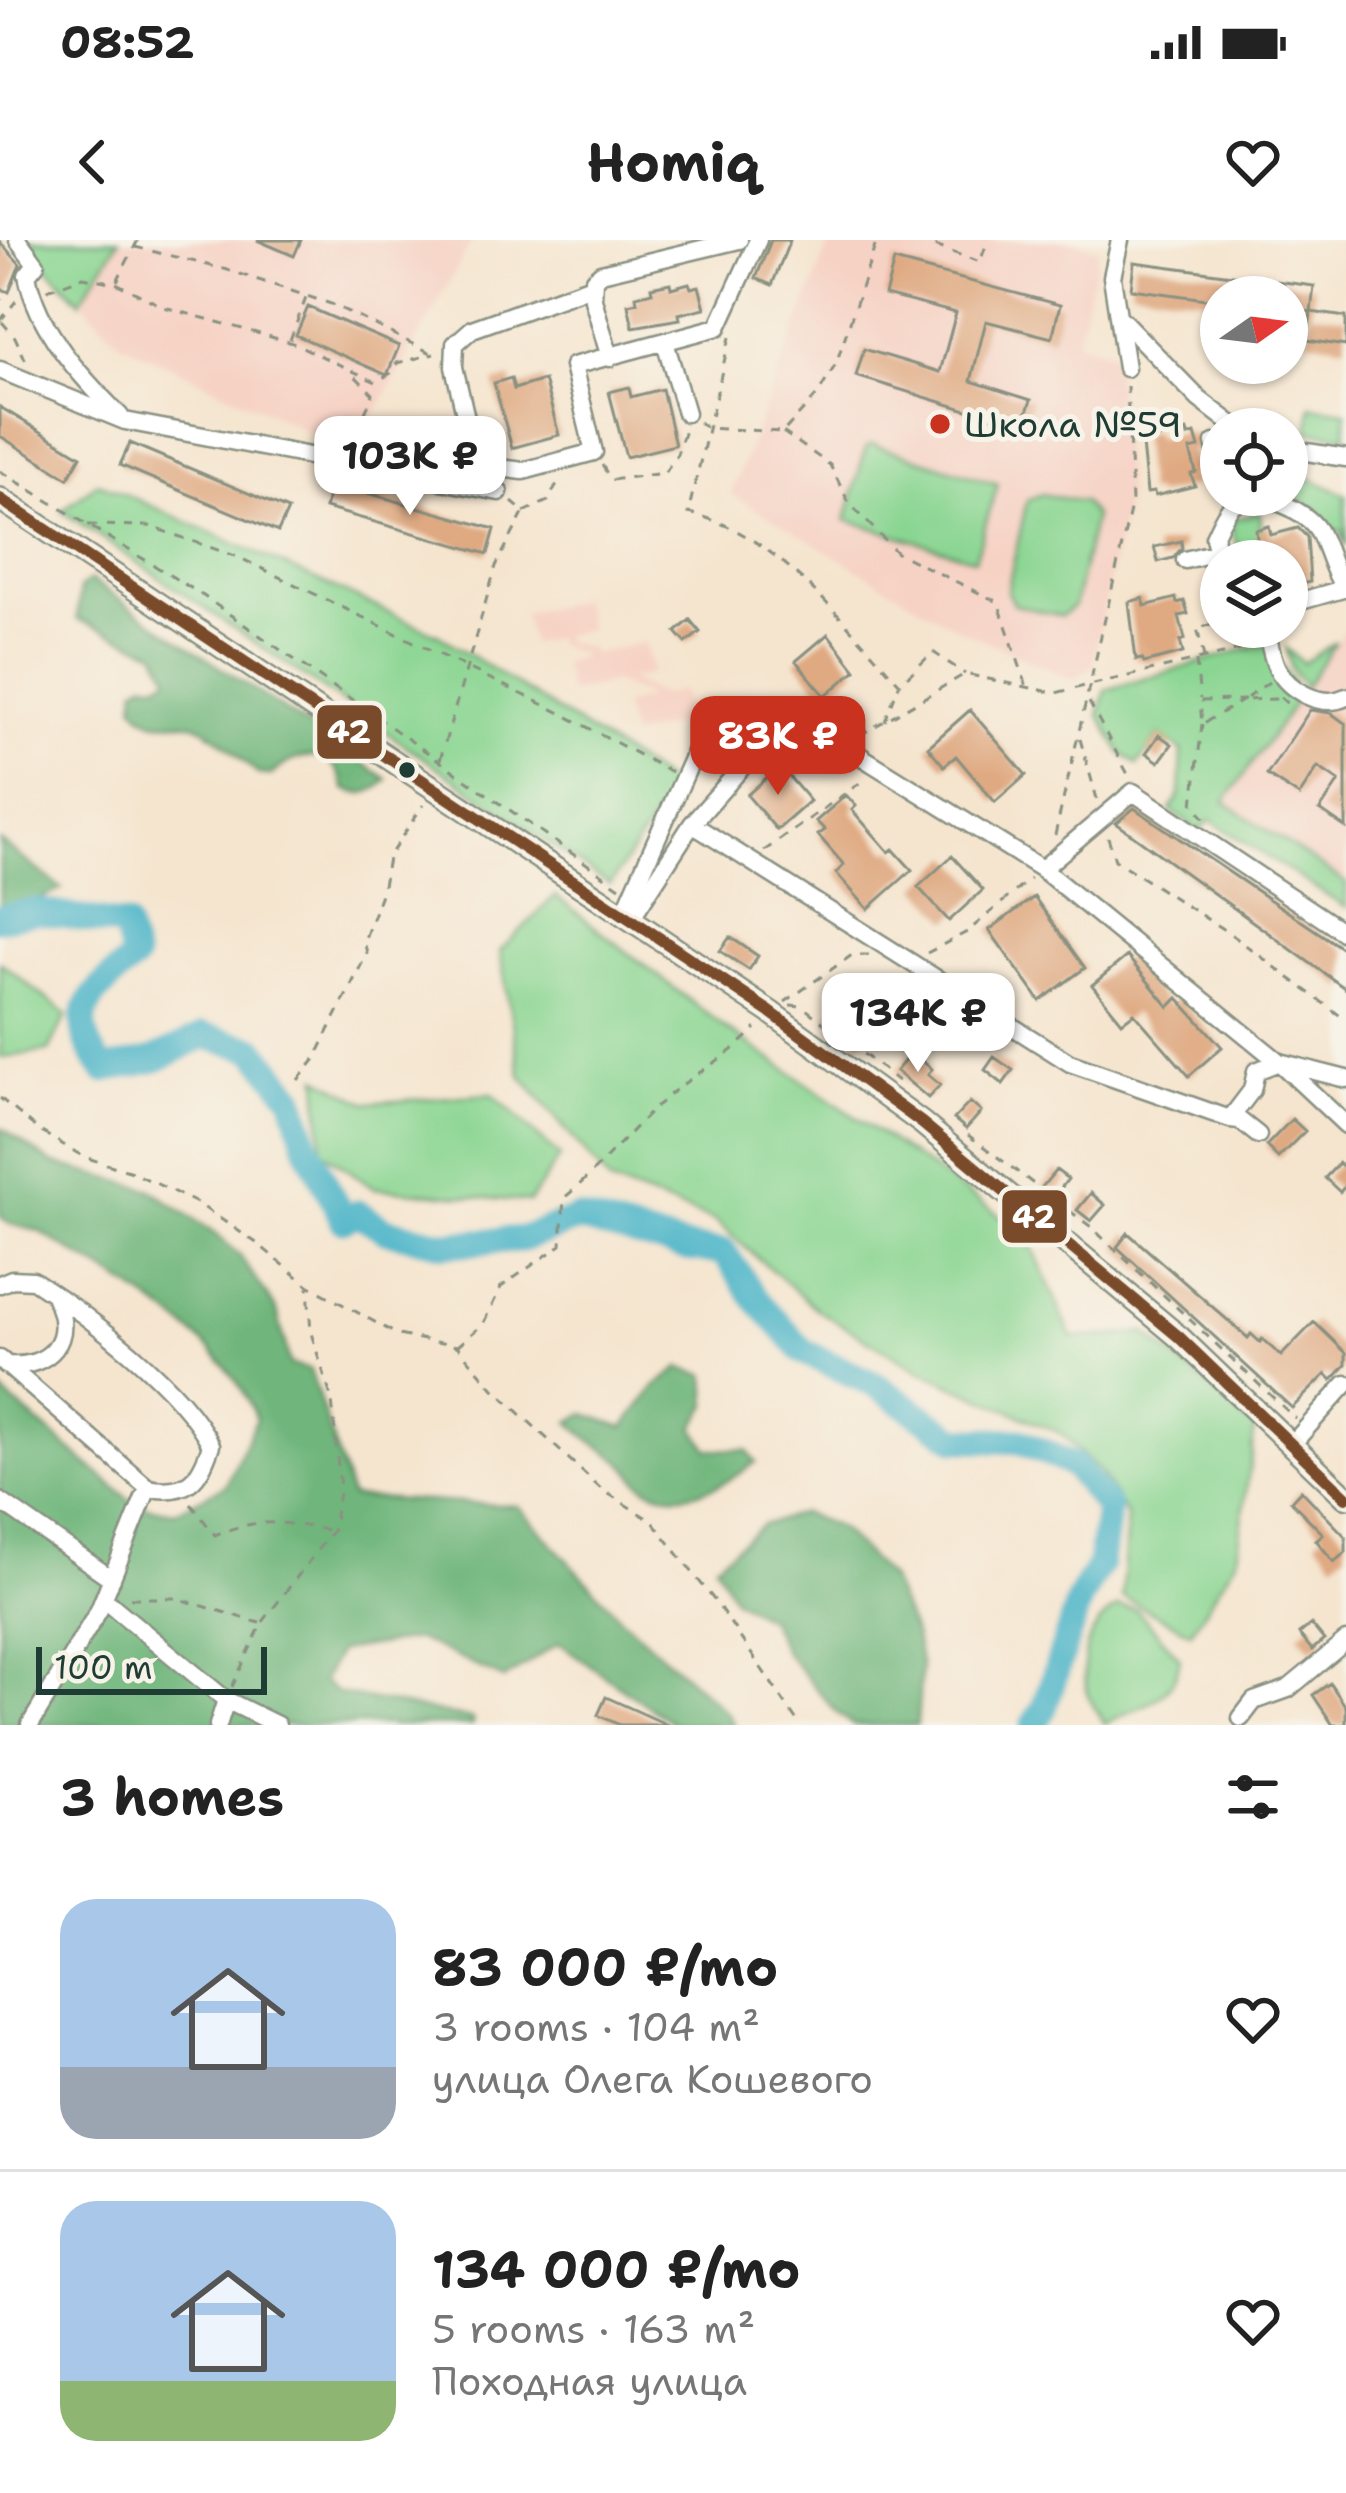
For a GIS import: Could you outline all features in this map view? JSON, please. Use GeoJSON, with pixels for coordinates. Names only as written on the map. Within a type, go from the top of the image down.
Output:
{"type":"FeatureCollection","features":[{"type":"Feature","properties":{"kind":"main road"},"geometry":{"type":"LineString","coordinates":[[0,499],[770,1012],[922,1123],[1179,1337],[1346,1497]]}},
{"type":"Feature","properties":{"kind":"street"},"geometry":{"type":"LineString","coordinates":[[18,240],[35,264],[12,298],[125,421]]}},
{"type":"Feature","properties":{"kind":"street"},"geometry":{"type":"LineString","coordinates":[[739,240],[601,273],[592,286],[472,329],[455,344],[454,367],[477,465],[523,471],[593,451],[573,366],[718,327],[758,240]]}},
{"type":"Feature","properties":{"kind":"street"},"geometry":{"type":"LineString","coordinates":[[1120,240],[1112,277],[1126,368]]}},
{"type":"Feature","properties":{"kind":"street"},"geometry":{"type":"LineString","coordinates":[[592,286],[610,358]]}},
{"type":"Feature","properties":{"kind":"street"},"geometry":{"type":"LineString","coordinates":[[1118,316],[1211,408]]}},
{"type":"Feature","properties":{"kind":"street"},"geometry":{"type":"LineString","coordinates":[[665,342],[686,413]]}},
{"type":"Feature","properties":{"kind":"street"},"geometry":{"type":"LineString","coordinates":[[0,370],[125,421],[500,493]]}},
{"type":"Feature","properties":{"kind":"street"},"geometry":{"type":"LineString","coordinates":[[1308,452],[1346,458]]}},
{"type":"Feature","properties":{"kind":"street"},"geometry":{"type":"LineString","coordinates":[[1305,516],[1317,528],[1345,590],[1308,600]]}},
{"type":"Feature","properties":{"kind":"street"},"geometry":{"type":"LineString","coordinates":[[1185,560],[1200,560]]}},
{"type":"Feature","properties":{"kind":"street"},"geometry":{"type":"LineString","coordinates":[[1272,648],[1278,671],[1316,701],[1332,703],[1346,697]]}},
{"type":"Feature","properties":{"kind":"street"},"geometry":{"type":"LineString","coordinates":[[627,917],[692,824],[778,726],[817,729],[1042,869],[1279,1062],[1346,1125]]}},
{"type":"Feature","properties":{"kind":"street"},"geometry":{"type":"LineString","coordinates":[[627,917],[703,734]]}},
{"type":"Feature","properties":{"kind":"street"},"geometry":{"type":"LineString","coordinates":[[1042,869],[1133,791],[1346,934]]}},
{"type":"Feature","properties":{"kind":"street"},"geometry":{"type":"LineString","coordinates":[[692,824],[1070,1063],[1239,1120],[1258,1135]]}},
{"type":"Feature","properties":{"kind":"street"},"geometry":{"type":"LineString","coordinates":[[1230,1118],[1252,1090],[1256,1071],[1279,1062],[1346,1079]]}},
{"type":"Feature","properties":{"kind":"street"},"geometry":{"type":"LineString","coordinates":[[0,1284],[33,1280],[175,1391],[200,1422],[211,1445],[203,1469],[171,1492],[148,1488],[3,1362]]}},
{"type":"Feature","properties":{"kind":"street"},"geometry":{"type":"LineString","coordinates":[[3,1362],[31,1363],[59,1345],[65,1329],[52,1292]]}},
{"type":"Feature","properties":{"kind":"street"},"geometry":{"type":"LineString","coordinates":[[1293,1443],[1346,1384]]}},
{"type":"Feature","properties":{"kind":"street"},"geometry":{"type":"LineString","coordinates":[[30,1725],[104,1599],[148,1488]]}},
{"type":"Feature","properties":{"kind":"street"},"geometry":{"type":"LineString","coordinates":[[0,1501],[112,1579]]}},
{"type":"Feature","properties":{"kind":"street"},"geometry":{"type":"LineString","coordinates":[[104,1599],[226,1700],[278,1725]]}},
{"type":"Feature","properties":{"kind":"street"},"geometry":{"type":"LineString","coordinates":[[1241,1718],[1254,1701],[1288,1689],[1346,1641]]}},
{"type":"Feature","properties":{"kind":"street"},"geometry":{"type":"LineString","coordinates":[[218,1725],[226,1700]]}},
{"type":"Feature","properties":{"kind":"path"},"geometry":{"type":"LineString","coordinates":[[116,283],[138,240]]}},
{"type":"Feature","properties":{"kind":"path"},"geometry":{"type":"LineString","coordinates":[[784,433],[818,394],[836,364],[877,240]]}},
{"type":"Feature","properties":{"kind":"path"},"geometry":{"type":"LineString","coordinates":[[918,240],[980,262],[988,240]]}},
{"type":"Feature","properties":{"kind":"path"},"geometry":{"type":"LineString","coordinates":[[32,383],[23,352],[1,321],[12,298],[83,277],[116,283],[164,307],[289,343],[376,382],[397,363],[434,354],[334,305],[228,270],[135,247]]}},
{"type":"Feature","properties":{"kind":"path"},"geometry":{"type":"LineString","coordinates":[[289,343],[306,297]]}},
{"type":"Feature","properties":{"kind":"path"},"geometry":{"type":"LineString","coordinates":[[733,327],[688,512],[740,533],[813,588],[900,684]]}},
{"type":"Feature","properties":{"kind":"path"},"geometry":{"type":"LineString","coordinates":[[1054,837],[1132,502],[1126,368]]}},
{"type":"Feature","properties":{"kind":"path"},"geometry":{"type":"LineString","coordinates":[[345,465],[374,394],[351,371]]}},
{"type":"Feature","properties":{"kind":"path"},"geometry":{"type":"LineString","coordinates":[[593,451],[610,479],[664,473],[676,457],[686,413]]}},
{"type":"Feature","properties":{"kind":"path"},"geometry":{"type":"LineString","coordinates":[[707,428],[784,433],[830,465],[849,503],[897,553],[998,602],[1027,687]]}},
{"type":"Feature","properties":{"kind":"path"},"geometry":{"type":"LineString","coordinates":[[298,1081],[315,1059],[367,953],[364,941],[388,858],[430,794],[424,789],[440,763],[496,566],[524,512],[548,501],[562,476]]}},
{"type":"Feature","properties":{"kind":"path"},"geometry":{"type":"LineString","coordinates":[[500,493],[524,512]]}},
{"type":"Feature","properties":{"kind":"path"},"geometry":{"type":"LineString","coordinates":[[83,525],[149,526],[238,557],[683,778]]}},
{"type":"Feature","properties":{"kind":"path"},"geometry":{"type":"LineString","coordinates":[[1202,648],[1205,659]]}},
{"type":"Feature","properties":{"kind":"path"},"geometry":{"type":"LineString","coordinates":[[885,721],[900,684],[933,652],[965,674],[1055,692],[1205,659],[1234,648]]}},
{"type":"Feature","properties":{"kind":"path"},"geometry":{"type":"LineString","coordinates":[[1196,661],[1202,724],[1193,805],[1209,820],[1200,836]]}},
{"type":"Feature","properties":{"kind":"path"},"geometry":{"type":"LineString","coordinates":[[843,746],[965,674]]}},
{"type":"Feature","properties":{"kind":"path"},"geometry":{"type":"LineString","coordinates":[[1202,724],[1275,677]]}},
{"type":"Feature","properties":{"kind":"path"},"geometry":{"type":"LineString","coordinates":[[1200,701],[1280,699]]}},
{"type":"Feature","properties":{"kind":"path"},"geometry":{"type":"LineString","coordinates":[[1088,701],[1127,770]]}},
{"type":"Feature","properties":{"kind":"path"},"geometry":{"type":"LineString","coordinates":[[1079,737],[1115,860],[1232,935],[1346,1021]]}},
{"type":"Feature","properties":{"kind":"path"},"geometry":{"type":"LineString","coordinates":[[750,862],[880,768]]}},
{"type":"Feature","properties":{"kind":"path"},"geometry":{"type":"LineString","coordinates":[[457,1346],[483,1324],[501,1287],[561,1245],[564,1198],[600,1169],[629,1130],[743,1042],[770,1012],[852,955],[933,953],[967,932],[1042,869]]}},
{"type":"Feature","properties":{"kind":"path"},"geometry":{"type":"LineString","coordinates":[[0,1098],[40,1131],[84,1156],[132,1172],[196,1203],[258,1244],[308,1286],[398,1335],[457,1346],[494,1389],[601,1489],[653,1522],[718,1605],[800,1725]]}},
{"type":"Feature","properties":{"kind":"path"},"geometry":{"type":"LineString","coordinates":[[226,1700],[262,1623],[332,1531],[340,1488],[332,1400],[310,1334],[308,1286]]}},
{"type":"Feature","properties":{"kind":"path"},"geometry":{"type":"LineString","coordinates":[[179,1488],[214,1535],[244,1522],[287,1522],[332,1531]]}},
{"type":"Feature","properties":{"kind":"path"},"geometry":{"type":"LineString","coordinates":[[104,1599],[176,1598],[262,1623]]}},
{"type":"Feature","properties":{"kind":"shaded area"},"geometry":{"type":"Polygon","coordinates":[[[21,240],[473,240],[353,453],[120,342],[21,240]]]}},
{"type":"Feature","properties":{"kind":"shaded area","name":"Школа №59"},"geometry":{"type":"Polygon","coordinates":[[[831,240],[1070,240],[1099,249],[1077,341],[1114,354],[1127,494],[1092,667],[1073,680],[955,627],[731,494],[831,240]]]}},
{"type":"Feature","properties":{"kind":"shaded area"},"geometry":{"type":"Polygon","coordinates":[[[581,599],[589,629],[562,636],[564,641],[591,649],[593,654],[645,642],[652,673],[628,680],[662,695],[682,690],[690,721],[631,736],[623,705],[648,697],[614,682],[569,693],[562,662],[581,654],[557,646],[554,638],[531,644],[523,614],[581,599]]]}},
{"type":"Feature","properties":{"kind":"shaded area"},"geometry":{"type":"Polygon","coordinates":[[[1346,628],[1346,883],[1225,802],[1346,628]]]}},
{"type":"Feature","properties":{"kind":"green space"},"geometry":{"type":"Polygon","coordinates":[[[21,240],[119,240],[80,301],[21,240]]]}},
{"type":"Feature","properties":{"kind":"green space"},"geometry":{"type":"Polygon","coordinates":[[[1311,406],[1346,411],[1346,436],[1309,431],[1311,406]]]}},
{"type":"Feature","properties":{"kind":"green space"},"geometry":{"type":"Polygon","coordinates":[[[872,444],[998,484],[975,559],[846,520],[866,447],[872,444]]]}},
{"type":"Feature","properties":{"kind":"green space"},"geometry":{"type":"Polygon","coordinates":[[[1308,478],[1346,495],[1346,546],[1341,531],[1329,530],[1318,510],[1308,505],[1308,478]]]}},
{"type":"Feature","properties":{"kind":"green space"},"geometry":{"type":"Polygon","coordinates":[[[98,482],[439,635],[675,787],[610,885],[62,511],[98,482]]]}},
{"type":"Feature","properties":{"kind":"green space"},"geometry":{"type":"Polygon","coordinates":[[[1042,494],[1083,502],[1094,517],[1074,606],[1061,616],[1014,605],[1007,592],[1027,500],[1042,494]]]}},
{"type":"Feature","properties":{"kind":"green space"},"geometry":{"type":"Polygon","coordinates":[[[1259,516],[1259,540],[1235,540],[1230,521],[1259,516]]]}},
{"type":"Feature","properties":{"kind":"green space"},"geometry":{"type":"Polygon","coordinates":[[[90,580],[387,780],[357,793],[345,789],[333,765],[314,756],[292,761],[271,775],[258,774],[204,729],[186,722],[149,719],[134,705],[136,688],[169,676],[156,652],[77,619],[80,588],[90,580]]]}},
{"type":"Feature","properties":{"kind":"green space"},"geometry":{"type":"Polygon","coordinates":[[[1336,642],[1305,687],[1292,670],[1286,648],[1303,663],[1336,642]]]}},
{"type":"Feature","properties":{"kind":"green space"},"geometry":{"type":"Polygon","coordinates":[[[1250,648],[1270,648],[1300,695],[1225,802],[1346,883],[1346,908],[1210,820],[1199,832],[1170,810],[1180,795],[1182,751],[1159,735],[1138,765],[1121,753],[1099,714],[1106,690],[1250,648]]]}},
{"type":"Feature","properties":{"kind":"green space"},"geometry":{"type":"Polygon","coordinates":[[[0,841],[62,889],[8,914],[0,911],[0,841]]]}},
{"type":"Feature","properties":{"kind":"green space"},"geometry":{"type":"Polygon","coordinates":[[[555,896],[728,1030],[1027,1234],[1072,1338],[1146,1333],[1255,1427],[1237,1558],[1191,1632],[1122,1597],[1127,1516],[1100,1473],[1062,1434],[917,1369],[819,1311],[715,1221],[610,1183],[521,1076],[500,951],[555,896]]]}},
{"type":"Feature","properties":{"kind":"green space"},"geometry":{"type":"Polygon","coordinates":[[[0,962],[67,1015],[49,1051],[0,1058],[0,962]]]}},
{"type":"Feature","properties":{"kind":"green space"},"geometry":{"type":"Polygon","coordinates":[[[318,1077],[368,1103],[492,1094],[560,1157],[529,1202],[374,1188],[322,1151],[318,1077]]]}},
{"type":"Feature","properties":{"kind":"green space"},"geometry":{"type":"Polygon","coordinates":[[[0,1127],[52,1163],[152,1190],[239,1255],[277,1311],[290,1365],[310,1370],[351,1497],[518,1506],[621,1618],[728,1714],[734,1725],[675,1725],[559,1643],[504,1679],[417,1639],[339,1651],[322,1681],[337,1693],[472,1719],[473,1725],[0,1725],[0,1391],[136,1505],[174,1512],[226,1485],[256,1420],[242,1389],[221,1361],[164,1311],[39,1231],[10,1224],[0,1216],[0,1127]]]}},
{"type":"Feature","properties":{"kind":"green space"},"geometry":{"type":"Polygon","coordinates":[[[680,1368],[706,1375],[708,1405],[694,1427],[708,1449],[747,1450],[756,1462],[716,1486],[670,1495],[642,1484],[570,1422],[585,1414],[624,1427],[656,1386],[680,1368]]]}},
{"type":"Feature","properties":{"kind":"green space"},"geometry":{"type":"Polygon","coordinates":[[[802,1513],[839,1528],[889,1578],[915,1637],[921,1667],[917,1725],[853,1725],[837,1713],[784,1651],[769,1619],[734,1599],[715,1564],[762,1525],[802,1513]]]}},
{"type":"Feature","properties":{"kind":"green space"},"geometry":{"type":"Polygon","coordinates":[[[1118,1607],[1137,1610],[1180,1658],[1163,1694],[1105,1724],[1088,1693],[1084,1661],[1094,1631],[1118,1607]]]}},
{"type":"Feature","properties":{"kind":"building"},"geometry":{"type":"Polygon","coordinates":[[[257,240],[301,240],[294,256],[257,240]]]}},
{"type":"Feature","properties":{"kind":"building"},"geometry":{"type":"Polygon","coordinates":[[[771,240],[790,240],[772,285],[756,278],[771,240]]]}},
{"type":"Feature","properties":{"kind":"building"},"geometry":{"type":"Polygon","coordinates":[[[0,242],[20,264],[9,292],[0,288],[0,242]]]}},
{"type":"Feature","properties":{"kind":"building"},"geometry":{"type":"Polygon","coordinates":[[[894,261],[1060,305],[1052,338],[986,321],[971,381],[1031,400],[1022,427],[856,376],[864,349],[940,372],[956,313],[885,295],[894,261]]]}},
{"type":"Feature","properties":{"kind":"building"},"geometry":{"type":"Polygon","coordinates":[[[1134,262],[1239,276],[1200,276],[1200,298],[1131,289],[1134,262]]]}},
{"type":"Feature","properties":{"kind":"building"},"geometry":{"type":"Polygon","coordinates":[[[670,283],[671,288],[689,283],[691,288],[699,286],[705,308],[679,314],[680,319],[633,327],[628,304],[652,292],[651,287],[670,283]]]}},
{"type":"Feature","properties":{"kind":"building"},"geometry":{"type":"Polygon","coordinates":[[[1308,285],[1314,286],[1308,312],[1308,285]]]}},
{"type":"Feature","properties":{"kind":"building"},"geometry":{"type":"Polygon","coordinates":[[[308,307],[399,346],[387,375],[296,335],[308,307]]]}},
{"type":"Feature","properties":{"kind":"building"},"geometry":{"type":"Polygon","coordinates":[[[1311,312],[1346,317],[1346,346],[1308,340],[1311,312]]]}},
{"type":"Feature","properties":{"kind":"building"},"geometry":{"type":"Polygon","coordinates":[[[511,378],[514,389],[544,380],[559,435],[512,448],[494,383],[511,378]]]}},
{"type":"Feature","properties":{"kind":"building"},"geometry":{"type":"Polygon","coordinates":[[[629,387],[631,397],[662,389],[675,445],[626,457],[609,392],[629,387]]]}},
{"type":"Feature","properties":{"kind":"building"},"geometry":{"type":"Polygon","coordinates":[[[0,407],[81,456],[68,478],[0,436],[0,407]]]}},
{"type":"Feature","properties":{"kind":"building"},"geometry":{"type":"Polygon","coordinates":[[[1154,431],[1156,439],[1187,431],[1188,436],[1195,434],[1199,448],[1190,450],[1195,486],[1155,496],[1147,493],[1141,435],[1154,431]]]}},
{"type":"Feature","properties":{"kind":"building"},"geometry":{"type":"Polygon","coordinates":[[[130,443],[288,510],[278,532],[120,465],[130,443]]]}},
{"type":"Feature","properties":{"kind":"building"},"geometry":{"type":"Polygon","coordinates":[[[332,483],[495,529],[488,554],[325,508],[332,483]]]}},
{"type":"Feature","properties":{"kind":"building"},"geometry":{"type":"Polygon","coordinates":[[[1269,526],[1271,535],[1298,528],[1307,540],[1257,540],[1256,530],[1269,526]]]}},
{"type":"Feature","properties":{"kind":"building"},"geometry":{"type":"Polygon","coordinates":[[[1181,541],[1182,548],[1173,558],[1158,562],[1154,547],[1181,541]]]}},
{"type":"Feature","properties":{"kind":"building"},"geometry":{"type":"Polygon","coordinates":[[[1143,598],[1145,606],[1176,598],[1177,603],[1184,601],[1188,614],[1179,616],[1183,653],[1144,663],[1136,660],[1129,602],[1143,598]]]}},
{"type":"Feature","properties":{"kind":"building"},"geometry":{"type":"Polygon","coordinates":[[[690,620],[700,632],[686,643],[676,632],[690,620]]]}},
{"type":"Feature","properties":{"kind":"building"},"geometry":{"type":"Polygon","coordinates":[[[828,634],[856,670],[825,696],[796,661],[828,634]]]}},
{"type":"Feature","properties":{"kind":"building"},"geometry":{"type":"Polygon","coordinates":[[[970,710],[1026,775],[995,802],[956,756],[944,766],[928,747],[970,710]]]}},
{"type":"Feature","properties":{"kind":"building"},"geometry":{"type":"Polygon","coordinates":[[[1310,710],[1331,713],[1346,724],[1346,828],[1320,810],[1339,781],[1318,767],[1299,796],[1267,775],[1310,710]]]}},
{"type":"Feature","properties":{"kind":"building"},"geometry":{"type":"Polygon","coordinates":[[[1159,735],[1172,744],[1159,762],[1146,753],[1159,735]]]}},
{"type":"Feature","properties":{"kind":"building"},"geometry":{"type":"Polygon","coordinates":[[[780,766],[810,801],[777,830],[747,795],[780,766]]]}},
{"type":"Feature","properties":{"kind":"building"},"geometry":{"type":"Polygon","coordinates":[[[846,795],[856,806],[852,810],[912,870],[868,909],[836,873],[844,865],[818,835],[825,830],[816,821],[846,795]]]}},
{"type":"Feature","properties":{"kind":"building"},"geometry":{"type":"Polygon","coordinates":[[[1134,808],[1346,951],[1346,989],[1116,823],[1134,808]]]}},
{"type":"Feature","properties":{"kind":"building"},"geometry":{"type":"Polygon","coordinates":[[[952,856],[983,890],[949,921],[918,887],[952,856]]]}},
{"type":"Feature","properties":{"kind":"building"},"geometry":{"type":"Polygon","coordinates":[[[1034,897],[1085,968],[1040,1001],[989,930],[1034,897]]]}},
{"type":"Feature","properties":{"kind":"building"},"geometry":{"type":"Polygon","coordinates":[[[730,937],[758,956],[749,970],[720,951],[730,937]]]}},
{"type":"Feature","properties":{"kind":"building"},"geometry":{"type":"Polygon","coordinates":[[[1127,956],[1169,1007],[1178,998],[1222,1047],[1189,1076],[1134,1013],[1122,1022],[1092,985],[1127,956]]]}},
{"type":"Feature","properties":{"kind":"building"},"geometry":{"type":"Polygon","coordinates":[[[841,999],[877,1024],[860,1044],[827,1016],[841,999]]]}},
{"type":"Feature","properties":{"kind":"building"},"geometry":{"type":"Polygon","coordinates":[[[912,1052],[932,1069],[928,1075],[940,1085],[928,1098],[896,1071],[912,1052]]]}},
{"type":"Feature","properties":{"kind":"building"},"geometry":{"type":"Polygon","coordinates":[[[994,1057],[1013,1070],[1003,1084],[985,1070],[994,1057]]]}},
{"type":"Feature","properties":{"kind":"building"},"geometry":{"type":"Polygon","coordinates":[[[970,1102],[981,1112],[966,1129],[954,1119],[970,1102]]]}},
{"type":"Feature","properties":{"kind":"building"},"geometry":{"type":"Polygon","coordinates":[[[1292,1119],[1305,1131],[1278,1158],[1266,1146],[1292,1119]]]}},
{"type":"Feature","properties":{"kind":"building"},"geometry":{"type":"Polygon","coordinates":[[[1339,1163],[1346,1170],[1346,1185],[1340,1192],[1325,1178],[1339,1163]]]}},
{"type":"Feature","properties":{"kind":"building"},"geometry":{"type":"Polygon","coordinates":[[[1056,1170],[1068,1179],[1054,1197],[1042,1187],[1056,1170]]]}},
{"type":"Feature","properties":{"kind":"building"},"geometry":{"type":"Polygon","coordinates":[[[1091,1193],[1105,1205],[1091,1221],[1077,1210],[1091,1193]]]}},
{"type":"Feature","properties":{"kind":"building"},"geometry":{"type":"Polygon","coordinates":[[[1128,1233],[1248,1338],[1251,1334],[1262,1339],[1281,1356],[1314,1322],[1346,1353],[1346,1365],[1332,1380],[1326,1374],[1292,1408],[1117,1247],[1128,1233]]]}},
{"type":"Feature","properties":{"kind":"building"},"geometry":{"type":"Polygon","coordinates":[[[1301,1490],[1346,1537],[1346,1552],[1334,1562],[1316,1540],[1323,1534],[1291,1501],[1301,1490]]]}},
{"type":"Feature","properties":{"kind":"building"},"geometry":{"type":"Polygon","coordinates":[[[1311,1624],[1324,1640],[1312,1650],[1299,1634],[1311,1624]]]}},
{"type":"Feature","properties":{"kind":"building"},"geometry":{"type":"Polygon","coordinates":[[[1330,1683],[1346,1707],[1346,1725],[1333,1725],[1313,1695],[1330,1683]]]}},
{"type":"Feature","properties":{"kind":"building"},"geometry":{"type":"Polygon","coordinates":[[[606,1697],[668,1725],[620,1725],[598,1715],[606,1697]]]}},
{"type":"Feature","properties":{"kind":"waterway"},"geometry":{"type":"LineString","coordinates":[[0,918],[37,911],[125,926],[134,959],[94,996],[84,1021],[85,1035],[104,1070],[154,1060],[204,1036],[254,1049],[293,1097],[307,1146],[343,1220],[358,1213],[385,1230],[446,1244],[522,1239],[578,1219],[685,1248],[724,1252],[756,1299],[804,1352],[876,1385],[956,1439],[1020,1441],[1073,1465],[1108,1508],[1100,1564],[1080,1598],[1044,1708],[1034,1725]]}},
{"type":"Feature","properties":{"kind":"transit line","name":"42"},"geometry":{"type":"LineString","coordinates":[[0,499],[770,1012],[922,1123],[1179,1337],[1346,1497]]}},
{"type":"Feature","properties":{"kind":"place","name":"Школа №59"},"geometry":{"type":"Point","coordinates":[940,424]}}]}
